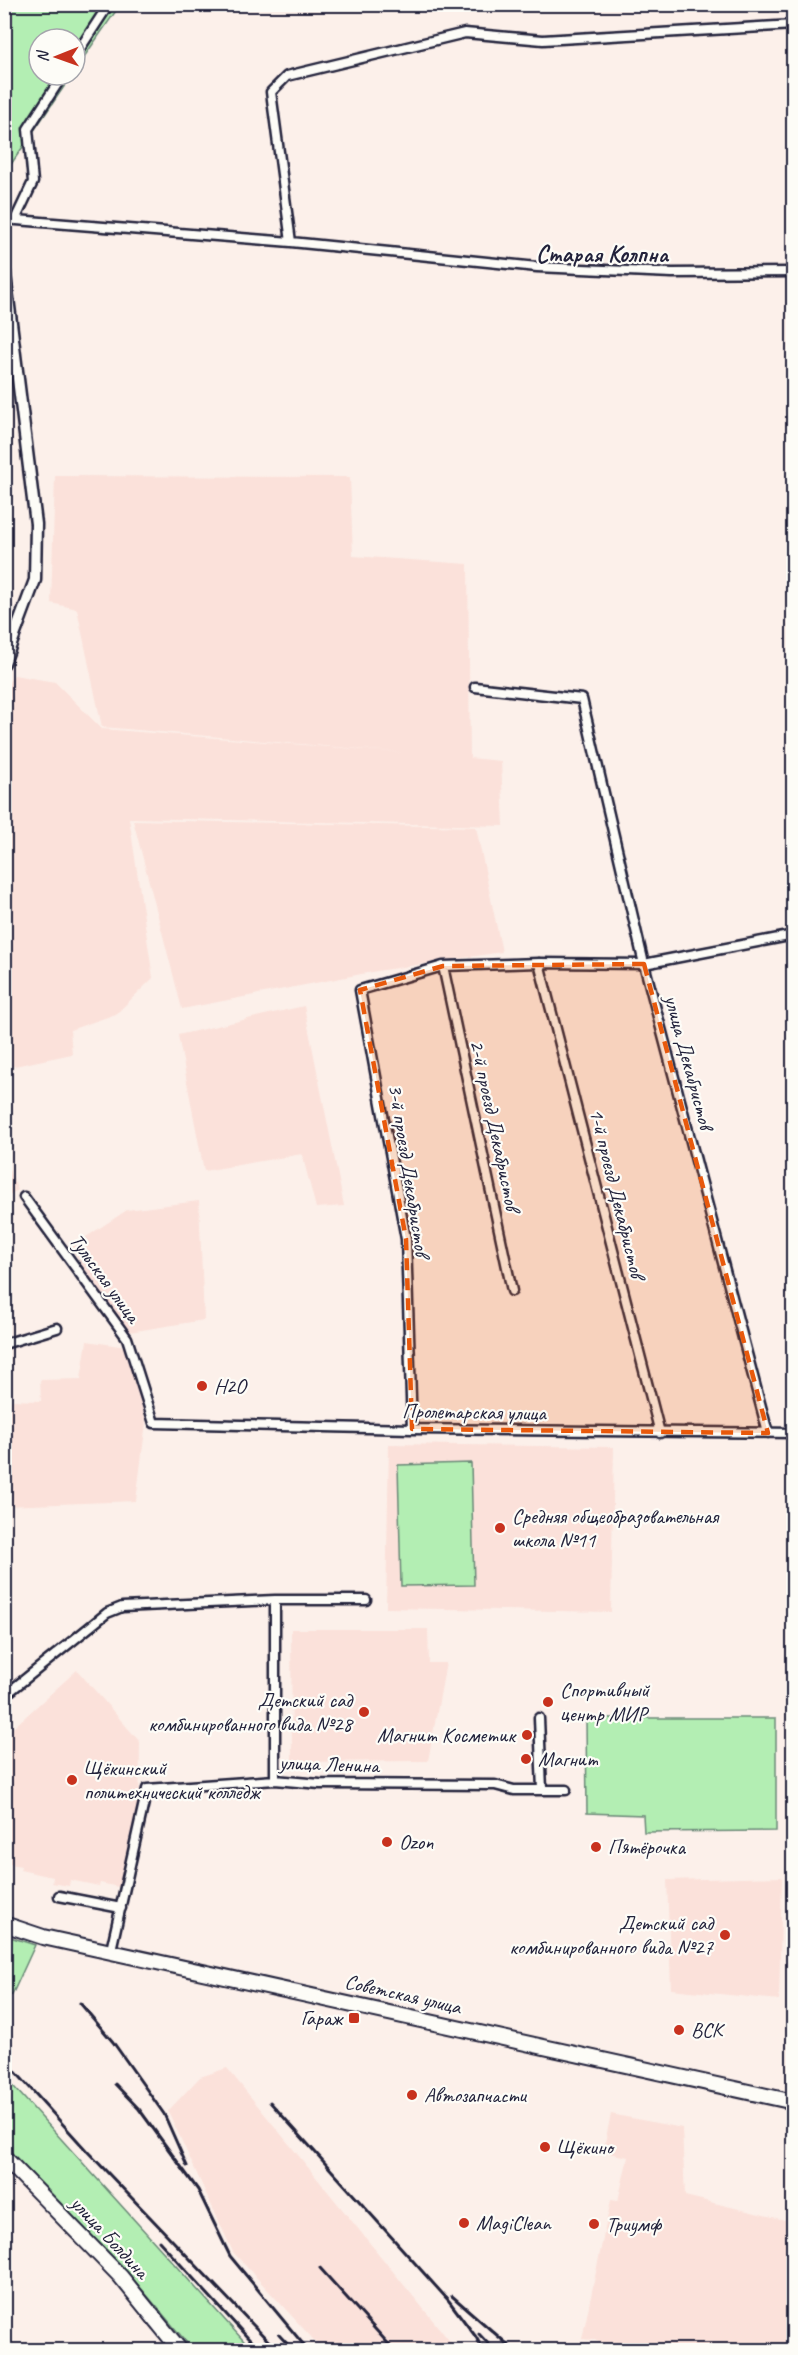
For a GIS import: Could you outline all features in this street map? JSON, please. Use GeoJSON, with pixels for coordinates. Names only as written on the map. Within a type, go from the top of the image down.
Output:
{"type":"FeatureCollection","features":[{"type":"Feature","properties":{"kind":"main road","name":"Советская улица"},"geometry":{"type":"LineString","coordinates":[[4,1924],[43,1936],[794,2102]]}},
{"type":"Feature","properties":{"kind":"main road","name":"улица Болдина"},"geometry":{"type":"LineString","coordinates":[[4,2157],[121,2277],[180,2350]]}},
{"type":"Feature","properties":{"kind":"street"},"geometry":{"type":"LineString","coordinates":[[87,38],[109,4]]}},
{"type":"Feature","properties":{"kind":"street"},"geometry":{"type":"LineString","coordinates":[[291,242],[271,92],[287,76],[465,33],[543,40],[794,25]]}},
{"type":"Feature","properties":{"kind":"street"},"geometry":{"type":"LineString","coordinates":[[15,220],[33,182],[28,129],[55,87]]}},
{"type":"Feature","properties":{"kind":"street"},"geometry":{"type":"LineString","coordinates":[[4,219],[291,242],[537,267],[672,273],[794,272]]}},
{"type":"Feature","properties":{"kind":"street"},"geometry":{"type":"LineString","coordinates":[[4,266],[36,524],[35,580],[4,663]]}},
{"type":"Feature","properties":{"kind":"street","name":"улица Декабристов"},"geometry":{"type":"LineString","coordinates":[[475,687],[582,699],[644,964],[768,1433]]}},
{"type":"Feature","properties":{"kind":"street"},"geometry":{"type":"LineString","coordinates":[[443,966],[539,963],[644,964],[794,935]]}},
{"type":"Feature","properties":{"kind":"street","name":"1-й проезд Декабристов"},"geometry":{"type":"LineString","coordinates":[[539,963],[660,1433]]}},
{"type":"Feature","properties":{"kind":"street","name":"3-й проезд Декабристов"},"geometry":{"type":"LineString","coordinates":[[412,1429],[405,1239],[360,990],[443,966]]}},
{"type":"Feature","properties":{"kind":"street","name":"2-й проезд Декабристов"},"geometry":{"type":"LineString","coordinates":[[443,966],[512,1292]]}},
{"type":"Feature","properties":{"kind":"street","name":"Тульская улица"},"geometry":{"type":"LineString","coordinates":[[24,1197],[127,1338],[154,1423]]}},
{"type":"Feature","properties":{"kind":"street"},"geometry":{"type":"LineString","coordinates":[[4,1344],[57,1328]]}},
{"type":"Feature","properties":{"kind":"street","name":"Пролетарская улица"},"geometry":{"type":"LineString","coordinates":[[154,1423],[660,1433],[794,1433]]}},
{"type":"Feature","properties":{"kind":"street"},"geometry":{"type":"LineString","coordinates":[[4,1696],[107,1613],[122,1607],[275,1600],[366,1600]]}},
{"type":"Feature","properties":{"kind":"street"},"geometry":{"type":"LineString","coordinates":[[275,1600],[275,1780]]}},
{"type":"Feature","properties":{"kind":"street"},"geometry":{"type":"LineString","coordinates":[[539,1718],[542,1790]]}},
{"type":"Feature","properties":{"kind":"street","name":"улица Ленина"},"geometry":{"type":"LineString","coordinates":[[111,1950],[147,1789],[275,1780],[320,1784],[495,1785],[514,1790],[566,1790]]}},
{"type":"Feature","properties":{"kind":"street"},"geometry":{"type":"LineString","coordinates":[[59,1896],[121,1908]]}},
{"type":"Feature","properties":{"kind":"highlighted area"},"geometry":{"type":"Polygon","coordinates":[[[644,964],[768,1433],[412,1429],[406,1239],[360,990],[443,966],[644,964]]]}},
{"type":"Feature","properties":{"kind":"shaded area"},"geometry":{"type":"Polygon","coordinates":[[[55,476],[350,477],[353,556],[468,564],[470,758],[501,761],[504,826],[129,818],[153,978],[116,1014],[70,1030],[72,1054],[5,1068],[4,689],[14,675],[55,682],[102,729],[406,753],[102,727],[77,609],[51,603],[55,476]]]}},
{"type":"Feature","properties":{"kind":"shaded area"},"geometry":{"type":"Polygon","coordinates":[[[133,820],[476,827],[502,952],[377,971],[182,1009],[133,820]]]}},
{"type":"Feature","properties":{"kind":"shaded area"},"geometry":{"type":"Polygon","coordinates":[[[304,1006],[344,1206],[316,1208],[302,1154],[204,1171],[178,1035],[304,1006]]]}},
{"type":"Feature","properties":{"kind":"shaded area"},"geometry":{"type":"Polygon","coordinates":[[[4,1159],[18,1190],[5,1197],[4,1197],[4,1159]]]}},
{"type":"Feature","properties":{"kind":"shaded area"},"geometry":{"type":"Polygon","coordinates":[[[199,1201],[204,1320],[123,1333],[71,1247],[127,1210],[199,1201]]]}},
{"type":"Feature","properties":{"kind":"shaded area"},"geometry":{"type":"Polygon","coordinates":[[[87,1341],[126,1347],[146,1422],[136,1501],[5,1506],[4,1425],[10,1400],[41,1401],[40,1380],[81,1379],[87,1341]]]}},
{"type":"Feature","properties":{"kind":"shaded area","name":"Средняя общеобразовательная школа №11"},"geometry":{"type":"Polygon","coordinates":[[[389,1444],[614,1447],[611,1612],[386,1608],[389,1444]]]}},
{"type":"Feature","properties":{"kind":"shaded area","name":"Детский сад комбинированного вида №28"},"geometry":{"type":"Polygon","coordinates":[[[291,1629],[428,1629],[429,1663],[446,1663],[428,1761],[292,1762],[291,1629]]]}},
{"type":"Feature","properties":{"kind":"shaded area","name":"Щёкинский политехнический колледж"},"geometry":{"type":"Polygon","coordinates":[[[77,1670],[140,1742],[139,1818],[123,1888],[70,1880],[69,1886],[52,1883],[53,1877],[20,1870],[21,1866],[5,1863],[4,1736],[77,1670]]]}},
{"type":"Feature","properties":{"kind":"shaded area","name":"Детский сад комбинированного вида №27"},"geometry":{"type":"Polygon","coordinates":[[[782,1877],[779,2000],[671,1989],[667,1880],[782,1877]]]}},
{"type":"Feature","properties":{"kind":"shaded area"},"geometry":{"type":"Polygon","coordinates":[[[227,2068],[457,2350],[323,2350],[233,2252],[168,2111],[200,2077],[227,2068]]]}},
{"type":"Feature","properties":{"kind":"shaded area"},"geometry":{"type":"Polygon","coordinates":[[[611,2114],[682,2128],[685,2196],[793,2222],[793,2350],[613,2350],[595,2340],[582,2339],[611,2200],[618,2201],[628,2157],[603,2152],[611,2114]]]}},
{"type":"Feature","properties":{"kind":"green space"},"geometry":{"type":"Polygon","coordinates":[[[5,5],[120,5],[87,53],[87,27],[27,27],[27,87],[64,87],[5,173],[5,5]]]}},
{"type":"Feature","properties":{"kind":"green space"},"geometry":{"type":"Polygon","coordinates":[[[471,1463],[474,1585],[401,1586],[398,1465],[471,1463]]]}},
{"type":"Feature","properties":{"kind":"green space"},"geometry":{"type":"Polygon","coordinates":[[[586,1718],[776,1718],[776,1831],[644,1832],[643,1815],[587,1813],[586,1718]]]}},
{"type":"Feature","properties":{"kind":"green space"},"geometry":{"type":"Polygon","coordinates":[[[4,1935],[35,1945],[12,1995],[5,1997],[4,1935]]]}},
{"type":"Feature","properties":{"kind":"green space"},"geometry":{"type":"Polygon","coordinates":[[[4,2077],[252,2350],[193,2350],[124,2268],[5,2146],[4,2077]]]}},
{"type":"Feature","properties":{"kind":"railway"},"geometry":{"type":"LineString","coordinates":[[80,2003],[113,2042],[164,2114],[187,2166]]}},
{"type":"Feature","properties":{"kind":"railway"},"geometry":{"type":"LineString","coordinates":[[4,2059],[86,2150],[277,2350]]}},
{"type":"Feature","properties":{"kind":"railway"},"geometry":{"type":"LineString","coordinates":[[115,2084],[139,2109],[198,2190],[230,2256],[308,2350]]}},
{"type":"Feature","properties":{"kind":"railway"},"geometry":{"type":"LineString","coordinates":[[270,2102],[449,2301],[483,2350]]}},
{"type":"Feature","properties":{"kind":"railway"},"geometry":{"type":"LineString","coordinates":[[159,2241],[259,2350]]}},
{"type":"Feature","properties":{"kind":"railway"},"geometry":{"type":"LineString","coordinates":[[320,2268],[394,2350]]}},
{"type":"Feature","properties":{"kind":"railway"},"geometry":{"type":"LineString","coordinates":[[452,2296],[514,2350]]}},
{"type":"Feature","properties":{"kind":"railway"},"geometry":{"type":"LineString","coordinates":[[479,2334],[494,2350]]}},
{"type":"Feature","properties":{"kind":"railway"},"geometry":{"type":"LineString","coordinates":[[279,2335],[293,2350]]}},
{"type":"Feature","properties":{"kind":"place","name":"Н2О"},"geometry":{"type":"Point","coordinates":[202,1386]}},
{"type":"Feature","properties":{"kind":"place","name":"Средняя общеобразовательная школа №11"},"geometry":{"type":"Point","coordinates":[500,1528]}},
{"type":"Feature","properties":{"kind":"place","name":"Спортивный центр МИР"},"geometry":{"type":"Point","coordinates":[548,1702]}},
{"type":"Feature","properties":{"kind":"place","name":"Детский сад комбинированного вида №28"},"geometry":{"type":"Point","coordinates":[364,1712]}},
{"type":"Feature","properties":{"kind":"place","name":"Магнит Косметик"},"geometry":{"type":"Point","coordinates":[527,1735]}},
{"type":"Feature","properties":{"kind":"place","name":"Магнит"},"geometry":{"type":"Point","coordinates":[526,1759]}},
{"type":"Feature","properties":{"kind":"place","name":"Щёкинский политехнический колледж"},"geometry":{"type":"Point","coordinates":[72,1780]}},
{"type":"Feature","properties":{"kind":"place","name":"Ozon"},"geometry":{"type":"Point","coordinates":[387,1842]}},
{"type":"Feature","properties":{"kind":"place","name":"Пятёрочка"},"geometry":{"type":"Point","coordinates":[596,1847]}},
{"type":"Feature","properties":{"kind":"place","name":"Детский сад комбинированного вида №27"},"geometry":{"type":"Point","coordinates":[725,1935]}},
{"type":"Feature","properties":{"kind":"place","name":"Гараж"},"geometry":{"type":"Point","coordinates":[354,2018]}},
{"type":"Feature","properties":{"kind":"place","name":"ВСК"},"geometry":{"type":"Point","coordinates":[679,2030]}},
{"type":"Feature","properties":{"kind":"place","name":"Автозапчасти"},"geometry":{"type":"Point","coordinates":[412,2095]}},
{"type":"Feature","properties":{"kind":"place","name":"Щёкино"},"geometry":{"type":"Point","coordinates":[545,2147]}},
{"type":"Feature","properties":{"kind":"place","name":"MagiClean"},"geometry":{"type":"Point","coordinates":[464,2223]}},
{"type":"Feature","properties":{"kind":"place","name":"Триумф"},"geometry":{"type":"Point","coordinates":[594,2224]}},
{"type":"Feature","properties":{"kind":"district","name":"Старая Колпна"},"geometry":{"type":"Point","coordinates":[602,254]}}]}
